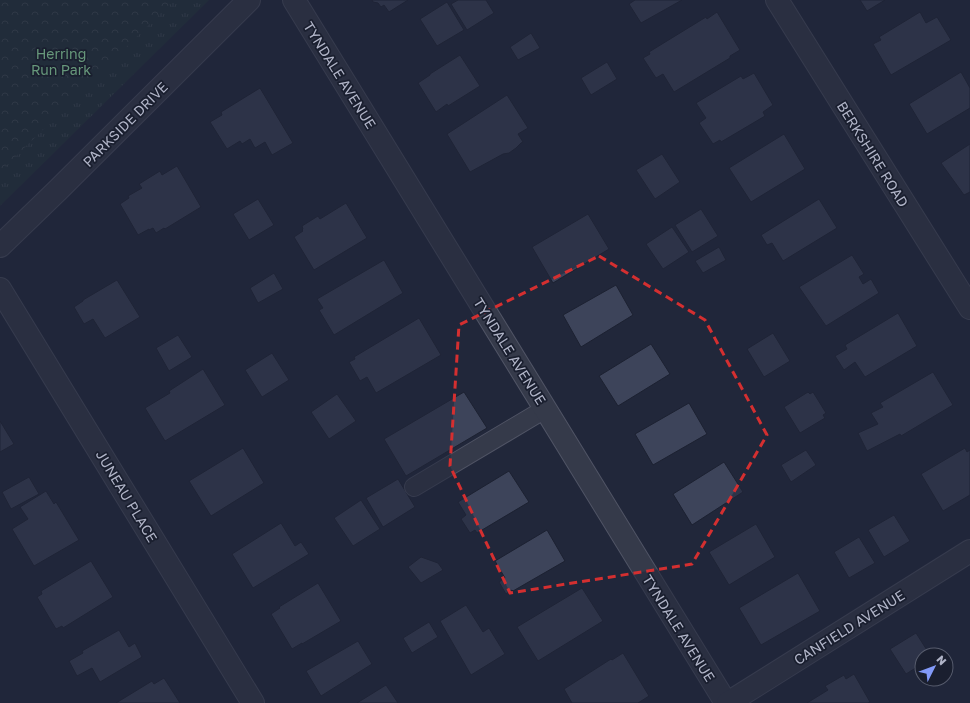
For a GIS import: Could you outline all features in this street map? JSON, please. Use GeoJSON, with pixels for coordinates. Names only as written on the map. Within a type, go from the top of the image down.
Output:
{"type":"FeatureCollection","features":[{"type":"Feature","properties":{"kind":"street","name":"PARKSIDE DRIVE"},"geometry":{"type":"LineString","coordinates":[[0,246],[249,0]]}},
{"type":"Feature","properties":{"kind":"street","name":"TYNDALE AVENUE"},"geometry":{"type":"LineString","coordinates":[[294,0],[727,703]]}},
{"type":"Feature","properties":{"kind":"street","name":"BERKSHIRE ROAD"},"geometry":{"type":"LineString","coordinates":[[776,0],[970,308]]}},
{"type":"Feature","properties":{"kind":"street","name":"JUNEAU PLACE"},"geometry":{"type":"LineString","coordinates":[[0,289],[253,703]]}},
{"type":"Feature","properties":{"kind":"street","name":"CANFIELD AVENUE"},"geometry":{"type":"LineString","coordinates":[[727,703],[970,552]]}},
{"type":"Feature","properties":{"kind":"lane"},"geometry":{"type":"LineString","coordinates":[[414,487],[545,409]]}},
{"type":"Feature","properties":{"kind":"highlighted area"},"geometry":{"type":"Polygon","coordinates":[[[599,256],[705,320],[767,435],[692,564],[510,593],[450,466],[459,325],[599,256]]]}},
{"type":"Feature","properties":{"kind":"green space","name":"Herring Run Park"},"geometry":{"type":"Polygon","coordinates":[[[0,0],[209,0],[0,206],[0,0]]]}},
{"type":"Feature","properties":{"kind":"green space","name":"Herring Run Park"},"geometry":{"type":"Polygon","coordinates":[[[0,0],[174,0],[0,172],[0,0]]]}},
{"type":"Feature","properties":{"kind":"building"},"geometry":{"type":"Polygon","coordinates":[[[372,0],[408,0],[389,12],[384,5],[381,7],[378,3],[373,2],[372,0]]]}},
{"type":"Feature","properties":{"kind":"building"},"geometry":{"type":"Polygon","coordinates":[[[458,0],[486,0],[494,13],[467,30],[451,4],[458,0]]]}},
{"type":"Feature","properties":{"kind":"building"},"geometry":{"type":"Polygon","coordinates":[[[635,0],[682,0],[641,23],[629,4],[635,0]]]}},
{"type":"Feature","properties":{"kind":"building"},"geometry":{"type":"Polygon","coordinates":[[[860,0],[885,0],[867,11],[860,0]]]}},
{"type":"Feature","properties":{"kind":"building"},"geometry":{"type":"Polygon","coordinates":[[[447,2],[464,30],[437,46],[420,19],[447,2]]]}},
{"type":"Feature","properties":{"kind":"building"},"geometry":{"type":"Polygon","coordinates":[[[717,12],[740,50],[730,56],[730,58],[674,92],[663,74],[656,78],[643,58],[650,54],[649,52],[706,17],[707,19],[717,12]]]}},
{"type":"Feature","properties":{"kind":"building"},"geometry":{"type":"Polygon","coordinates":[[[920,12],[926,23],[937,17],[951,40],[891,75],[873,44],[881,40],[879,37],[920,12]]]}},
{"type":"Feature","properties":{"kind":"building"},"geometry":{"type":"Polygon","coordinates":[[[531,33],[540,48],[518,60],[510,47],[531,33]]]}},
{"type":"Feature","properties":{"kind":"building"},"geometry":{"type":"Polygon","coordinates":[[[460,55],[480,86],[448,106],[447,104],[436,112],[418,83],[460,55]]]}},
{"type":"Feature","properties":{"kind":"building"},"geometry":{"type":"Polygon","coordinates":[[[607,62],[617,79],[591,95],[581,78],[607,62]]]}},
{"type":"Feature","properties":{"kind":"building"},"geometry":{"type":"Polygon","coordinates":[[[961,72],[970,88],[970,108],[927,134],[909,104],[961,72]]]}},
{"type":"Feature","properties":{"kind":"building"},"geometry":{"type":"Polygon","coordinates":[[[754,73],[773,105],[763,112],[765,116],[721,142],[720,140],[713,144],[699,123],[706,118],[696,103],[741,76],[743,79],[754,73]]]}},
{"type":"Feature","properties":{"kind":"building"},"geometry":{"type":"Polygon","coordinates":[[[260,88],[293,143],[272,155],[265,142],[255,148],[250,139],[242,144],[240,141],[227,149],[210,122],[222,115],[221,112],[260,88]]]}},
{"type":"Feature","properties":{"kind":"building"},"geometry":{"type":"Polygon","coordinates":[[[507,95],[528,128],[518,134],[523,142],[509,153],[503,154],[470,172],[447,134],[507,95]]]}},
{"type":"Feature","properties":{"kind":"building"},"geometry":{"type":"Polygon","coordinates":[[[784,134],[805,169],[751,202],[729,168],[784,134]]]}},
{"type":"Feature","properties":{"kind":"building"},"geometry":{"type":"Polygon","coordinates":[[[970,144],[970,192],[964,195],[941,163],[970,144]]]}},
{"type":"Feature","properties":{"kind":"building"},"geometry":{"type":"Polygon","coordinates":[[[662,154],[680,182],[655,199],[636,170],[662,154]]]}},
{"type":"Feature","properties":{"kind":"building"},"geometry":{"type":"Polygon","coordinates":[[[177,166],[201,207],[156,233],[153,228],[138,235],[120,204],[129,198],[128,196],[142,188],[139,184],[160,171],[162,175],[177,166]]]}},
{"type":"Feature","properties":{"kind":"building"},"geometry":{"type":"Polygon","coordinates":[[[258,199],[274,225],[249,240],[233,214],[258,199]]]}},
{"type":"Feature","properties":{"kind":"building"},"geometry":{"type":"Polygon","coordinates":[[[819,199],[837,228],[783,261],[772,243],[767,245],[761,235],[819,199]]]}},
{"type":"Feature","properties":{"kind":"building"},"geometry":{"type":"Polygon","coordinates":[[[346,203],[367,238],[314,270],[294,237],[303,231],[302,226],[318,216],[320,219],[346,203]]]}},
{"type":"Feature","properties":{"kind":"building"},"geometry":{"type":"Polygon","coordinates":[[[701,209],[718,236],[692,252],[675,225],[701,209]]]}},
{"type":"Feature","properties":{"kind":"building"},"geometry":{"type":"Polygon","coordinates":[[[588,214],[609,249],[553,283],[532,247],[588,214]]]}},
{"type":"Feature","properties":{"kind":"building"},"geometry":{"type":"Polygon","coordinates":[[[672,227],[689,252],[663,269],[646,244],[672,227]]]}},
{"type":"Feature","properties":{"kind":"building"},"geometry":{"type":"Polygon","coordinates":[[[719,247],[726,260],[703,273],[695,261],[719,247]]]}},
{"type":"Feature","properties":{"kind":"building"},"geometry":{"type":"Polygon","coordinates":[[[852,255],[864,274],[859,277],[863,284],[871,279],[879,293],[826,326],[799,287],[852,255]]]}},
{"type":"Feature","properties":{"kind":"building"},"geometry":{"type":"Polygon","coordinates":[[[384,260],[403,293],[334,335],[319,310],[323,308],[317,299],[384,260]]]}},
{"type":"Feature","properties":{"kind":"building"},"geometry":{"type":"Polygon","coordinates":[[[274,273],[283,289],[258,303],[250,288],[274,273]]]}},
{"type":"Feature","properties":{"kind":"building"},"geometry":{"type":"Polygon","coordinates":[[[117,280],[140,317],[105,338],[93,319],[84,324],[74,307],[117,280]]]}},
{"type":"Feature","properties":{"kind":"building"},"geometry":{"type":"Polygon","coordinates":[[[616,285],[633,315],[581,347],[563,315],[616,285]]]}},
{"type":"Feature","properties":{"kind":"building"},"geometry":{"type":"Polygon","coordinates":[[[898,313],[917,346],[865,377],[855,362],[844,370],[835,356],[847,349],[845,345],[898,313]]]}},
{"type":"Feature","properties":{"kind":"building"},"geometry":{"type":"Polygon","coordinates":[[[419,318],[441,355],[376,393],[367,377],[360,381],[349,362],[355,359],[354,357],[419,318]]]}},
{"type":"Feature","properties":{"kind":"building"},"geometry":{"type":"Polygon","coordinates":[[[773,333],[790,361],[764,377],[747,349],[773,333]]]}},
{"type":"Feature","properties":{"kind":"building"},"geometry":{"type":"Polygon","coordinates":[[[178,335],[192,357],[169,371],[156,348],[178,335]]]}},
{"type":"Feature","properties":{"kind":"building"},"geometry":{"type":"Polygon","coordinates":[[[651,344],[670,374],[618,406],[599,376],[651,344]]]}},
{"type":"Feature","properties":{"kind":"building"},"geometry":{"type":"Polygon","coordinates":[[[272,353],[289,380],[262,397],[245,370],[272,353]]]}},
{"type":"Feature","properties":{"kind":"building"},"geometry":{"type":"Polygon","coordinates":[[[203,369],[225,405],[165,441],[145,408],[170,393],[169,391],[203,369]]]}},
{"type":"Feature","properties":{"kind":"building"},"geometry":{"type":"Polygon","coordinates":[[[933,372],[953,405],[901,436],[900,434],[867,451],[858,433],[878,424],[871,413],[883,407],[880,403],[933,372]]]}},
{"type":"Feature","properties":{"kind":"building"},"geometry":{"type":"Polygon","coordinates":[[[464,392],[487,428],[406,476],[384,439],[464,392]]]}},
{"type":"Feature","properties":{"kind":"building"},"geometry":{"type":"Polygon","coordinates":[[[808,392],[810,394],[813,392],[826,413],[823,415],[825,418],[800,433],[784,407],[808,392]]]}},
{"type":"Feature","properties":{"kind":"building"},"geometry":{"type":"Polygon","coordinates":[[[337,394],[356,421],[329,439],[311,412],[337,394]]]}},
{"type":"Feature","properties":{"kind":"building"},"geometry":{"type":"Polygon","coordinates":[[[689,403],[707,434],[653,465],[635,434],[689,403]]]}},
{"type":"Feature","properties":{"kind":"building"},"geometry":{"type":"Polygon","coordinates":[[[0,421],[14,444],[0,452],[0,421]]]}},
{"type":"Feature","properties":{"kind":"building"},"geometry":{"type":"Polygon","coordinates":[[[243,448],[264,483],[211,516],[189,481],[243,448]]]}},
{"type":"Feature","properties":{"kind":"building"},"geometry":{"type":"Polygon","coordinates":[[[965,448],[967,452],[970,450],[970,495],[943,511],[921,474],[965,448]]]}},
{"type":"Feature","properties":{"kind":"building"},"geometry":{"type":"Polygon","coordinates":[[[806,450],[816,465],[791,482],[781,465],[806,450]]]}},
{"type":"Feature","properties":{"kind":"building"},"geometry":{"type":"Polygon","coordinates":[[[724,462],[743,492],[692,525],[673,494],[724,462]]]}},
{"type":"Feature","properties":{"kind":"building"},"geometry":{"type":"Polygon","coordinates":[[[509,471],[529,502],[477,533],[475,530],[470,533],[461,519],[466,515],[458,502],[509,471]]]}},
{"type":"Feature","properties":{"kind":"building"},"geometry":{"type":"Polygon","coordinates":[[[29,477],[39,494],[11,509],[2,492],[29,477]]]}},
{"type":"Feature","properties":{"kind":"building"},"geometry":{"type":"Polygon","coordinates":[[[398,479],[415,507],[383,527],[366,498],[398,479]]]}},
{"type":"Feature","properties":{"kind":"building"},"geometry":{"type":"Polygon","coordinates":[[[46,491],[54,504],[56,502],[79,540],[34,566],[12,529],[28,519],[20,507],[46,491]]]}},
{"type":"Feature","properties":{"kind":"building"},"geometry":{"type":"Polygon","coordinates":[[[361,500],[380,529],[353,546],[334,518],[361,500]]]}},
{"type":"Feature","properties":{"kind":"building"},"geometry":{"type":"Polygon","coordinates":[[[894,515],[910,541],[884,557],[868,530],[894,515]]]}},
{"type":"Feature","properties":{"kind":"building"},"geometry":{"type":"Polygon","coordinates":[[[281,523],[295,546],[301,542],[309,554],[253,588],[232,554],[281,523]]]}},
{"type":"Feature","properties":{"kind":"building"},"geometry":{"type":"Polygon","coordinates":[[[756,524],[775,557],[729,585],[709,552],[756,524]]]}},
{"type":"Feature","properties":{"kind":"building"},"geometry":{"type":"Polygon","coordinates":[[[547,530],[565,561],[506,594],[499,582],[505,578],[495,561],[547,530]]]}},
{"type":"Feature","properties":{"kind":"building"},"geometry":{"type":"Polygon","coordinates":[[[859,537],[875,563],[849,578],[834,552],[859,537]]]}},
{"type":"Feature","properties":{"kind":"building"},"geometry":{"type":"Polygon","coordinates":[[[421,557],[438,563],[443,570],[421,583],[408,567],[421,557]]]}},
{"type":"Feature","properties":{"kind":"building"},"geometry":{"type":"Polygon","coordinates":[[[91,561],[113,597],[63,628],[62,626],[56,629],[37,597],[42,594],[41,591],[91,561]]]}},
{"type":"Feature","properties":{"kind":"building"},"geometry":{"type":"Polygon","coordinates":[[[798,573],[820,611],[761,645],[739,608],[798,573]]]}},
{"type":"Feature","properties":{"kind":"building"},"geometry":{"type":"Polygon","coordinates":[[[318,583],[341,621],[292,649],[271,614],[280,608],[279,607],[318,583]]]}},
{"type":"Feature","properties":{"kind":"building"},"geometry":{"type":"Polygon","coordinates":[[[582,588],[603,621],[538,661],[517,627],[582,588]]]}},
{"type":"Feature","properties":{"kind":"building"},"geometry":{"type":"Polygon","coordinates":[[[466,605],[483,632],[489,628],[505,654],[471,675],[440,621],[466,605]]]}},
{"type":"Feature","properties":{"kind":"building"},"geometry":{"type":"Polygon","coordinates":[[[429,622],[438,637],[412,653],[403,638],[429,622]]]}},
{"type":"Feature","properties":{"kind":"building"},"geometry":{"type":"Polygon","coordinates":[[[119,630],[129,647],[135,643],[142,657],[100,682],[92,668],[77,676],[69,661],[83,653],[82,651],[119,630]]]}},
{"type":"Feature","properties":{"kind":"building"},"geometry":{"type":"Polygon","coordinates":[[[916,633],[925,647],[914,647],[914,669],[906,674],[890,649],[916,633]]]}},
{"type":"Feature","properties":{"kind":"building"},"geometry":{"type":"Polygon","coordinates":[[[358,641],[372,664],[321,696],[306,671],[358,641]]]}},
{"type":"Feature","properties":{"kind":"building"},"geometry":{"type":"Polygon","coordinates":[[[623,653],[649,696],[638,703],[572,703],[564,689],[623,653]]]}},
{"type":"Feature","properties":{"kind":"building"},"geometry":{"type":"Polygon","coordinates":[[[854,674],[870,702],[807,703],[828,690],[825,686],[844,675],[846,679],[854,674]]]}},
{"type":"Feature","properties":{"kind":"building"},"geometry":{"type":"Polygon","coordinates":[[[164,678],[180,703],[116,703],[152,681],[154,684],[164,678]]]}},
{"type":"Feature","properties":{"kind":"building"},"geometry":{"type":"Polygon","coordinates":[[[386,685],[398,703],[357,703],[386,685]]]}}]}
